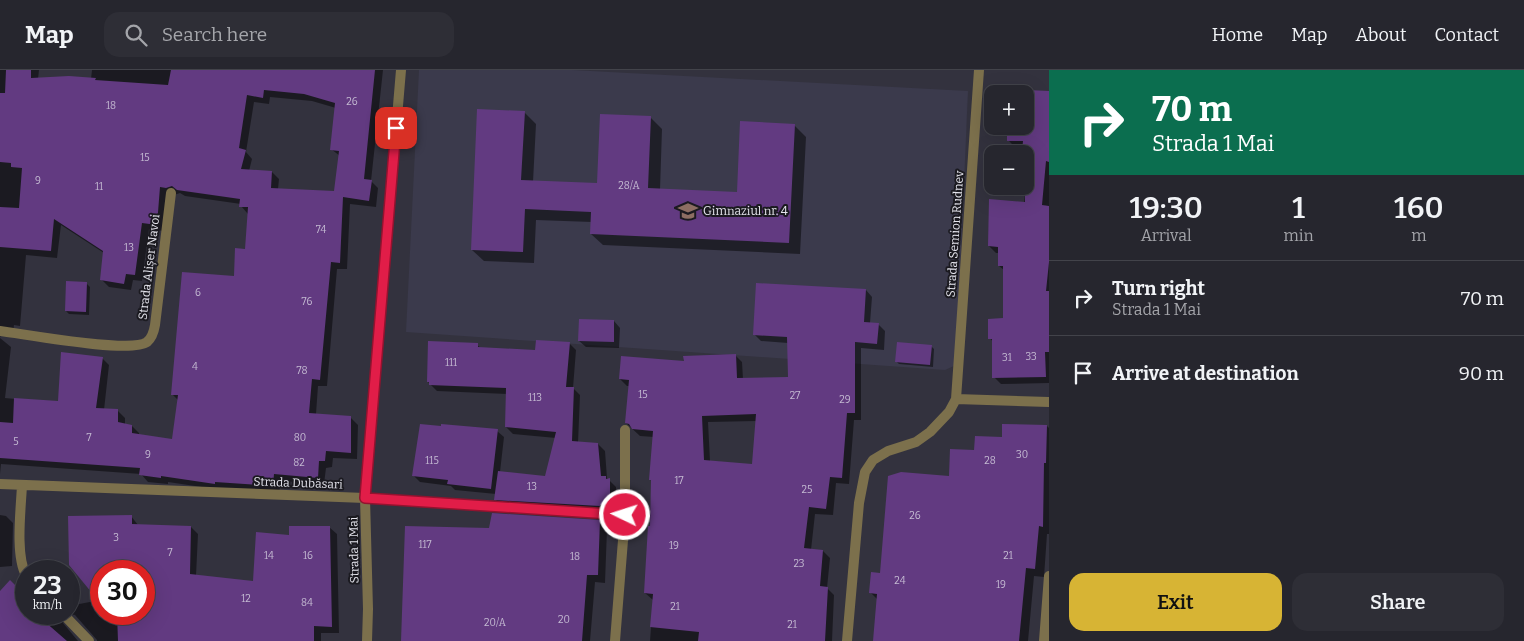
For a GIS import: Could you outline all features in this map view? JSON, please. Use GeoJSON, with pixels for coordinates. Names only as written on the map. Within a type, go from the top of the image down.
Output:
{"type":"FeatureCollection","features":[{"type":"Feature","properties":{"kind":"street","name":"Strada 1 Mai"},"geometry":{"type":"LineString","coordinates":[[367,641],[365,498],[401,70]]}},
{"type":"Feature","properties":{"kind":"street","name":"Strada Semion Rudnev"},"geometry":{"type":"LineString","coordinates":[[956,399],[978,70]]}},
{"type":"Feature","properties":{"kind":"street","name":"Strada Alișer Navoi"},"geometry":{"type":"LineString","coordinates":[[0,331],[106,345],[136,346],[147,342],[153,334],[155,325],[171,193]]}},
{"type":"Feature","properties":{"kind":"street"},"geometry":{"type":"LineString","coordinates":[[847,641],[859,503],[865,472],[873,460],[888,451],[916,442],[930,432],[949,412],[956,399],[1049,402]]}},
{"type":"Feature","properties":{"kind":"street"},"geometry":{"type":"LineString","coordinates":[[615,641],[625,515],[625,430]]}},
{"type":"Feature","properties":{"kind":"street","name":"Strada Dubăsari"},"geometry":{"type":"LineString","coordinates":[[0,484],[365,498],[625,515]]}},
{"type":"Feature","properties":{"kind":"street"},"geometry":{"type":"LineString","coordinates":[[22,485],[20,533],[22,560]]}},
{"type":"Feature","properties":{"kind":"street"},"geometry":{"type":"LineString","coordinates":[[1044,641],[1047,624],[1049,576]]}},
{"type":"Feature","properties":{"kind":"street"},"geometry":{"type":"LineString","coordinates":[[73,625],[88,641]]}},
{"type":"Feature","properties":{"kind":"shaded area","name":"Gimnaziul nr. 4"},"geometry":{"type":"Polygon","coordinates":[[[419,70],[572,70],[968,91],[956,365],[945,370],[406,332],[419,70]]]}},
{"type":"Feature","properties":{"kind":"building"},"geometry":{"type":"Polygon","coordinates":[[[6,70],[31,70],[31,78],[69,76],[96,78],[95,80],[168,85],[171,70],[375,70],[364,179],[372,180],[369,201],[343,197],[340,263],[331,262],[320,380],[312,379],[309,413],[351,416],[351,453],[326,451],[325,461],[319,461],[318,478],[274,474],[273,486],[215,482],[215,484],[161,476],[161,478],[139,475],[140,468],[0,458],[0,422],[13,423],[14,398],[58,401],[61,352],[103,357],[96,408],[118,409],[118,422],[132,425],[132,433],[172,439],[178,395],[171,395],[182,272],[234,276],[235,248],[245,249],[248,207],[239,207],[240,199],[177,190],[172,186],[160,187],[157,225],[142,223],[135,275],[126,274],[124,284],[100,280],[103,251],[54,219],[51,251],[0,247],[0,207],[19,208],[22,168],[11,167],[11,163],[0,162],[0,93],[5,93],[6,70]],[[264,90],[263,98],[247,95],[239,148],[246,150],[241,169],[272,171],[271,188],[334,191],[339,151],[330,150],[335,103],[304,94],[264,90]]]}},
{"type":"Feature","properties":{"kind":"building"},"geometry":{"type":"Polygon","coordinates":[[[1034,90],[1049,91],[1049,162],[1046,161],[1042,205],[1049,206],[1049,262],[1046,291],[1049,291],[1049,352],[1045,352],[1046,377],[992,378],[992,339],[988,339],[988,319],[1003,318],[1003,266],[998,266],[998,247],[988,246],[989,199],[1025,202],[1025,195],[1034,195],[1034,145],[1023,145],[1023,141],[1007,141],[1007,135],[1034,135],[1034,90]]]}},
{"type":"Feature","properties":{"kind":"building"},"geometry":{"type":"Polygon","coordinates":[[[477,109],[525,111],[521,180],[597,183],[600,114],[651,116],[648,188],[737,192],[740,121],[795,124],[789,243],[590,234],[591,212],[525,209],[523,252],[471,250],[477,109]]]}},
{"type":"Feature","properties":{"kind":"building"},"geometry":{"type":"Polygon","coordinates":[[[66,281],[87,282],[86,312],[65,311],[66,281]]]}},
{"type":"Feature","properties":{"kind":"building"},"geometry":{"type":"Polygon","coordinates":[[[756,283],[866,289],[864,322],[879,323],[877,344],[855,342],[855,413],[847,413],[842,478],[830,477],[826,509],[809,507],[804,548],[823,550],[820,586],[828,587],[825,641],[698,641],[699,632],[650,627],[653,594],[644,593],[648,526],[650,526],[651,480],[649,480],[653,431],[632,429],[629,424],[625,423],[629,380],[619,379],[621,356],[684,361],[683,356],[736,354],[737,378],[788,377],[787,337],[753,335],[756,283]],[[756,414],[702,416],[704,460],[752,464],[756,414]]]}},
{"type":"Feature","properties":{"kind":"building"},"geometry":{"type":"Polygon","coordinates":[[[579,319],[614,320],[614,342],[578,341],[579,319]]]}},
{"type":"Feature","properties":{"kind":"building"},"geometry":{"type":"Polygon","coordinates":[[[536,340],[570,342],[566,387],[574,387],[572,441],[598,443],[601,476],[606,476],[606,479],[610,478],[610,505],[494,500],[498,471],[545,476],[556,432],[505,427],[506,388],[429,385],[429,382],[427,382],[428,341],[478,343],[478,347],[535,350],[536,340]]]}},
{"type":"Feature","properties":{"kind":"building"},"geometry":{"type":"Polygon","coordinates":[[[897,342],[932,345],[930,365],[895,362],[897,342]]]}},
{"type":"Feature","properties":{"kind":"building"},"geometry":{"type":"Polygon","coordinates":[[[420,424],[498,429],[491,489],[447,484],[448,480],[412,476],[420,424]]]}},
{"type":"Feature","properties":{"kind":"building"},"geometry":{"type":"Polygon","coordinates":[[[1002,424],[1047,425],[1046,463],[1044,463],[1043,527],[1039,526],[1035,569],[1026,568],[1019,641],[873,641],[877,594],[869,593],[871,572],[880,573],[888,476],[901,472],[949,476],[950,449],[974,450],[975,436],[1002,437],[1002,424]]]}},
{"type":"Feature","properties":{"kind":"building"},"geometry":{"type":"Polygon","coordinates":[[[492,513],[600,520],[598,575],[587,575],[582,641],[401,641],[405,526],[489,528],[492,513]]]}},
{"type":"Feature","properties":{"kind":"building"},"geometry":{"type":"Polygon","coordinates":[[[132,515],[132,524],[191,526],[190,574],[253,581],[256,532],[289,535],[289,526],[330,526],[332,627],[314,626],[314,641],[118,641],[117,625],[155,625],[155,560],[90,560],[90,591],[80,578],[80,560],[69,560],[68,516],[132,515]]]}},
{"type":"Feature","properties":{"kind":"building"},"geometry":{"type":"Polygon","coordinates":[[[10,580],[15,585],[15,625],[49,625],[67,641],[0,641],[0,591],[10,580]]]}},
{"type":"Feature","properties":{"kind":"place","name":"Gimnaziul nr. 4"},"geometry":{"type":"Point","coordinates":[688,211]}},
{"type":"Feature","properties":{"kind":"route"},"geometry":{"type":"LineString","coordinates":[[396,128],[365,498],[625,515]]}}]}
